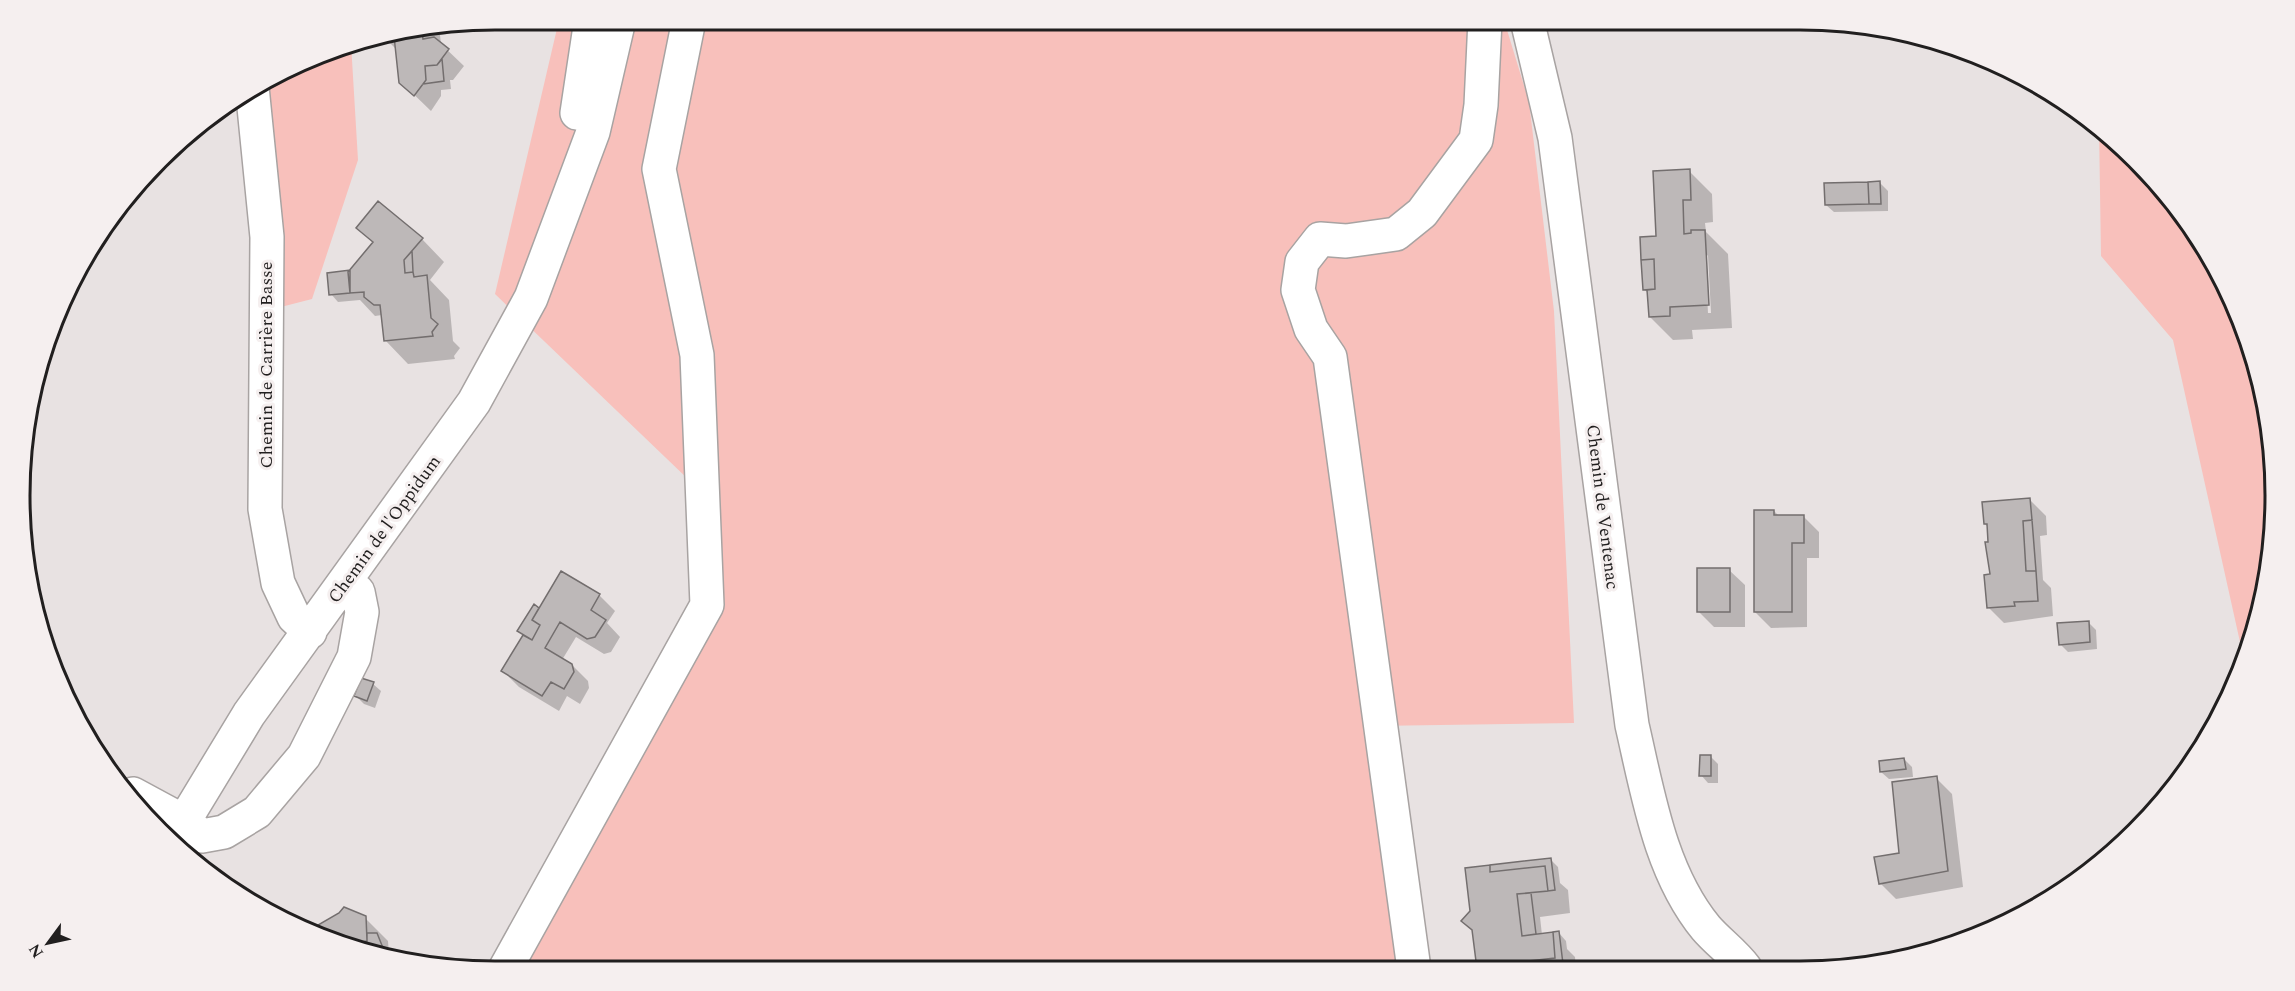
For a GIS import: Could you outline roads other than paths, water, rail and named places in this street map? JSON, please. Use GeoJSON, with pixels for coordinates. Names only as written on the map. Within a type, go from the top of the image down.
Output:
{"type":"FeatureCollection","features":[{"type":"Feature","properties":{"kind":"street","name":"Chemin de l'Oppidum"},"geometry":{"type":"LineString","coordinates":[[566,201],[590,30]]}},
{"type":"Feature","properties":{"kind":"street","name":"Chemin de l'Oppidum"},"geometry":{"type":"LineString","coordinates":[[177,831],[249,714],[474,402],[531,298],[593,132],[617,30]]}},
{"type":"Feature","properties":{"kind":"street"},"geometry":{"type":"LineString","coordinates":[[510,961],[707,605],[698,355],[659,169],[687,30]]}},
{"type":"Feature","properties":{"kind":"street"},"geometry":{"type":"LineString","coordinates":[[1413,961],[1330,357],[1311,329],[1298,290],[1302,262],[1320,239],[1346,241],[1396,234],[1422,213],[1476,140],[1481,105],[1485,30]]}},
{"type":"Feature","properties":{"kind":"street","name":"Chemin de Ventenac"},"geometry":{"type":"LineString","coordinates":[[1529,30],[1555,138],[1632,725],[1655,821],[1678,883],[1706,928],[1738,961]]}},
{"type":"Feature","properties":{"kind":"street","name":"Chemin de Carrière Basse"},"geometry":{"type":"LineString","coordinates":[[253,98],[267,237],[265,509],[278,583],[294,617],[310,632]]}},
{"type":"Feature","properties":{"kind":"street"},"geometry":{"type":"LineString","coordinates":[[155,813],[177,831],[201,836],[224,832],[257,812],[304,756],[354,657],[362,612],[358,592],[346,580]]}}]}
